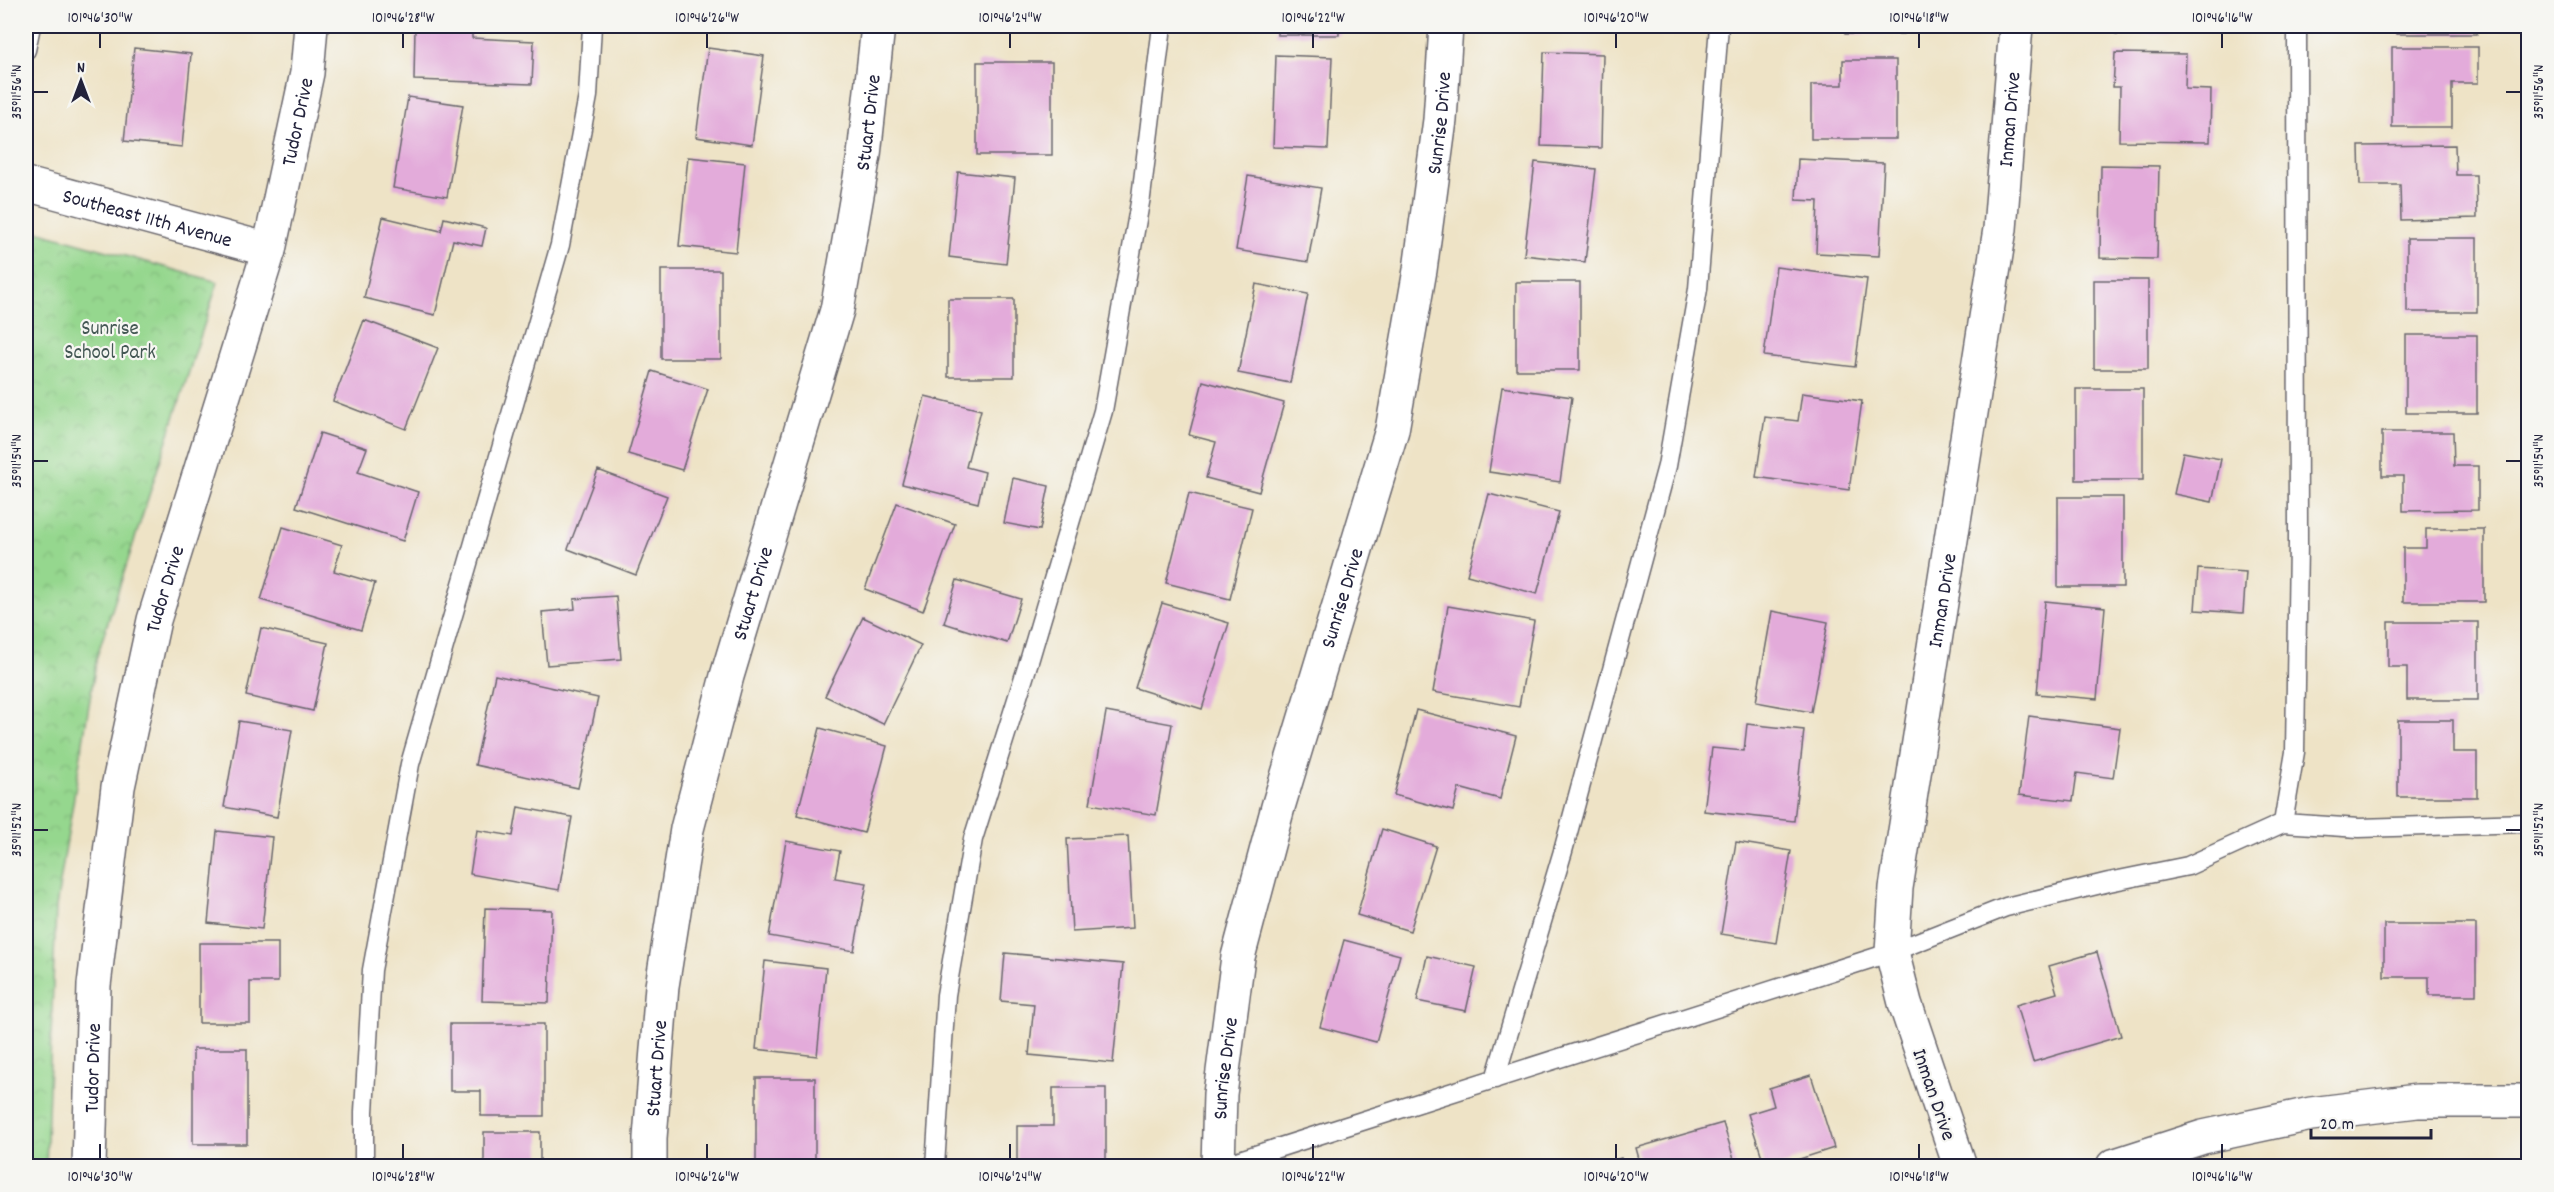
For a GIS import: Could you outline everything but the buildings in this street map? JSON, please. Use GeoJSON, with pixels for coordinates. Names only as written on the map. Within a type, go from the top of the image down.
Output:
{"type":"FeatureCollection","features":[{"type":"Feature","properties":{"kind":"street","name":"Tudor Drive"},"geometry":{"type":"LineString","coordinates":[[89,1167],[94,986],[118,787],[154,620],[270,250],[307,73],[311,26]]}},
{"type":"Feature","properties":{"kind":"street","name":"Stuart Drive"},"geometry":{"type":"LineString","coordinates":[[650,1167],[650,1138],[662,986],[687,829],[727,676],[837,310],[864,155],[878,26]]}},
{"type":"Feature","properties":{"kind":"street","name":"Sunrise Drive"},"geometry":{"type":"LineString","coordinates":[[1219,1167],[1220,1094],[1238,957],[1278,807],[1392,430],[1419,270],[1438,132],[1446,26]]}},
{"type":"Feature","properties":{"kind":"street","name":"Inman Drive"},"geometry":{"type":"LineString","coordinates":[[1960,1167],[1905,1003],[1892,952],[1896,888],[2000,229],[2016,26]]}},
{"type":"Feature","properties":{"kind":"street","name":"Southeast 11th Avenue"},"geometry":{"type":"LineString","coordinates":[[26,184],[270,250]]}},
{"type":"Feature","properties":{"kind":"street"},"geometry":{"type":"LineString","coordinates":[[2113,1167],[2204,1137],[2311,1114],[2417,1101],[2529,1101]]}},
{"type":"Feature","properties":{"kind":"lane"},"geometry":{"type":"LineString","coordinates":[[26,51],[31,26]]}},
{"type":"Feature","properties":{"kind":"lane"},"geometry":{"type":"LineString","coordinates":[[364,1167],[364,1112],[372,969],[410,764],[560,245],[588,96],[592,26]]}},
{"type":"Feature","properties":{"kind":"lane"},"geometry":{"type":"LineString","coordinates":[[935,1167],[946,995],[973,839],[1030,658],[1102,411],[1141,196],[1162,26]]}},
{"type":"Feature","properties":{"kind":"lane"},"geometry":{"type":"LineString","coordinates":[[1495,1078],[1563,851],[1667,466],[1698,289],[1719,26]]}},
{"type":"Feature","properties":{"kind":"lane"},"geometry":{"type":"LineString","coordinates":[[2283,823],[2295,752],[2298,543],[2296,26]]}},
{"type":"Feature","properties":{"kind":"lane"},"geometry":{"type":"LineString","coordinates":[[1219,1167],[1892,952],[2006,907],[2188,866],[2283,823],[2359,828],[2529,823]]}},
{"type":"Feature","properties":{"kind":"green space","name":"Sunrise School Park"},"geometry":{"type":"Polygon","coordinates":[[[26,228],[218,282],[97,656],[56,907],[46,1166],[26,1166],[26,228]]]}}]}
